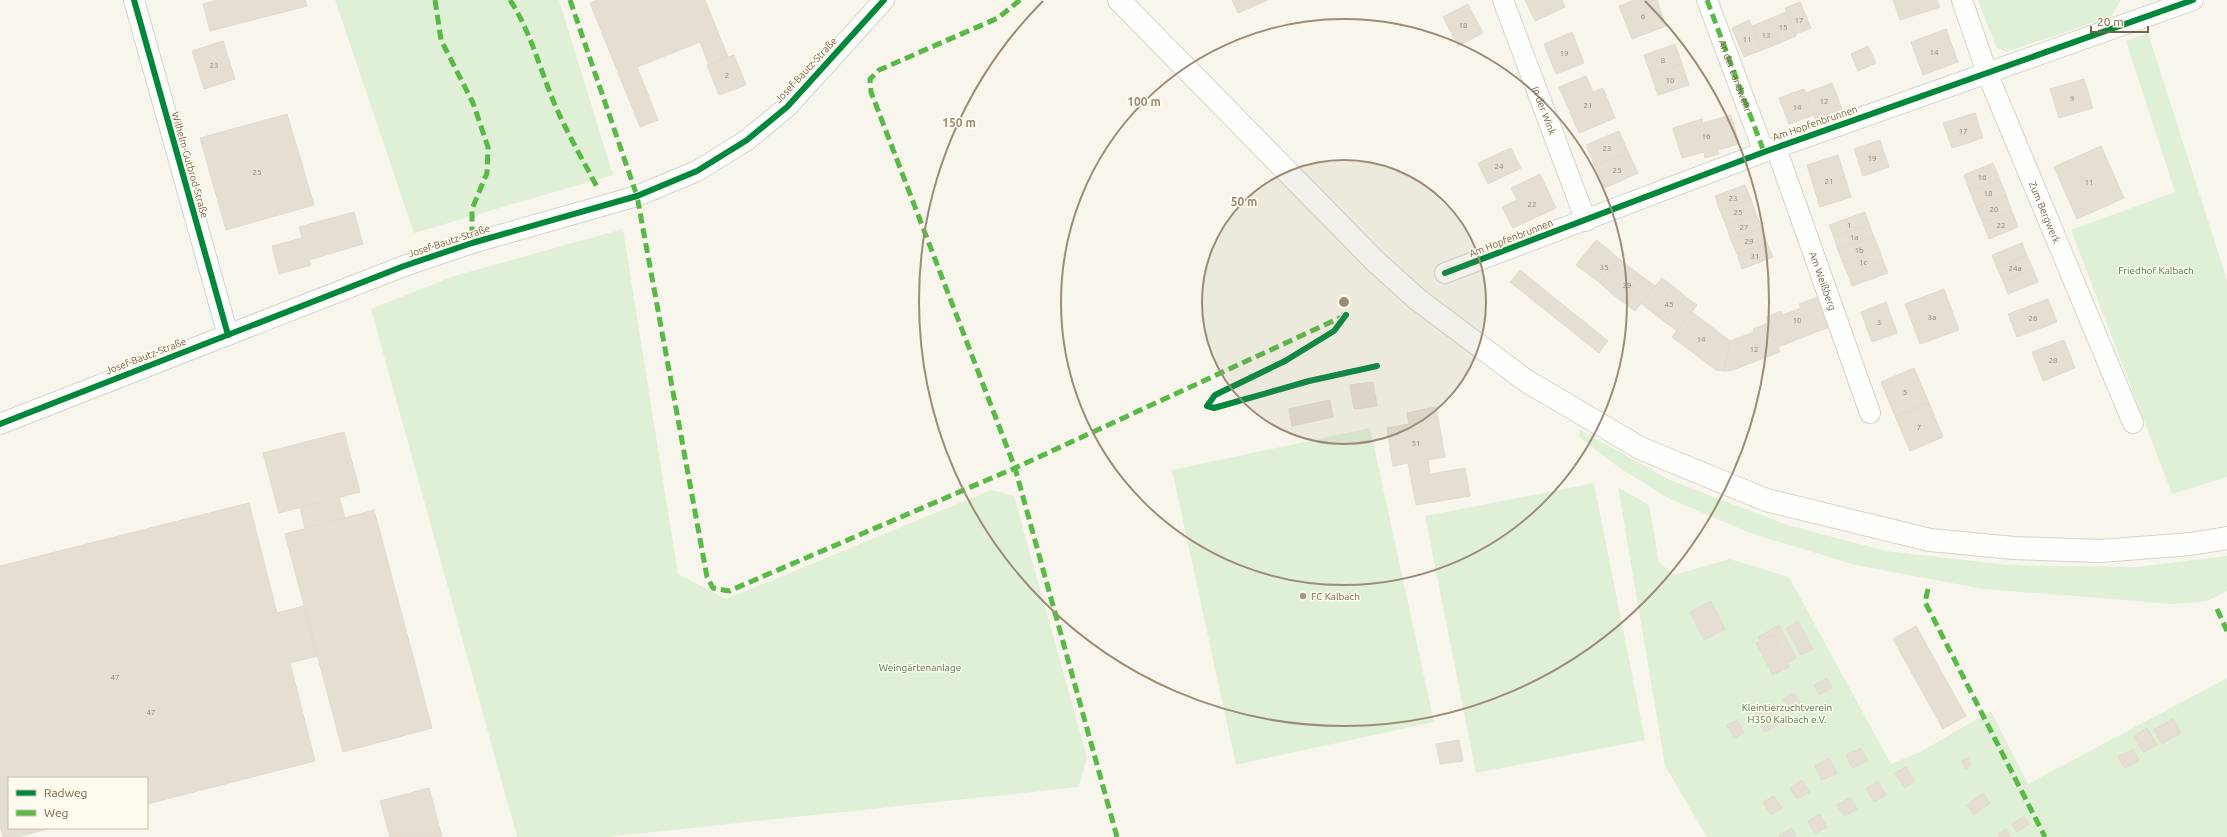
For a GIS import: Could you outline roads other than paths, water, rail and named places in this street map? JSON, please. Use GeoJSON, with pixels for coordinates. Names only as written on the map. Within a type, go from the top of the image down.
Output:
{"type":"FeatureCollection","features":[{"type":"Feature","properties":{"kind":"main road"},"geometry":{"type":"LineString","coordinates":[[1119,0],[1374,260],[1417,299],[1525,380],[1640,448],[1766,500],[1930,540],[2014,548],[2100,551],[2191,544],[2227,538]]}},
{"type":"Feature","properties":{"kind":"street","name":"Wilhelm-Gutbrod-Straße"},"geometry":{"type":"LineString","coordinates":[[134,0],[228,335]]}},
{"type":"Feature","properties":{"kind":"street","name":"Josef-Bautz-Straße"},"geometry":{"type":"LineString","coordinates":[[864,20],[876,0]]}},
{"type":"Feature","properties":{"kind":"street","name":"Josef-Bautz-Straße"},"geometry":{"type":"LineString","coordinates":[[0,424],[404,266],[472,243],[637,196],[697,171],[747,140],[787,107],[831,61],[864,20],[884,0]]}},
{"type":"Feature","properties":{"kind":"street","name":"In der Wink"},"geometry":{"type":"LineString","coordinates":[[1503,0],[1586,221]]}},
{"type":"Feature","properties":{"kind":"street","name":"An der Landwehr"},"geometry":{"type":"LineString","coordinates":[[1707,0],[1770,150]]}},
{"type":"Feature","properties":{"kind":"street","name":"Zum Bergwerk"},"geometry":{"type":"LineString","coordinates":[[1962,0],[1987,73],[2133,423]]}},
{"type":"Feature","properties":{"kind":"street","name":"Am Hopfenbrunnen"},"geometry":{"type":"LineString","coordinates":[[1446,273],[1770,150],[1987,73],[2141,9],[2193,0]]}},
{"type":"Feature","properties":{"kind":"street","name":"Am Weißberg"},"geometry":{"type":"LineString","coordinates":[[1770,150],[1870,413]]}},
{"type":"Feature","properties":{"kind":"place","name":"FC Kalbach"},"geometry":{"type":"Point","coordinates":[1303,596]}},
{"type":"Feature","properties":{"kind":"park label","name":"Friedhof Kalbach"},"geometry":{"type":"Point","coordinates":[2156,270]}},
{"type":"Feature","properties":{"kind":"park label","name":"Weingärtenanlage"},"geometry":{"type":"Point","coordinates":[920,667]}},
{"type":"Feature","properties":{"kind":"park label","name":"Kleintierzuchtverein H350 Kalbach e.V."},"geometry":{"type":"Point","coordinates":[1787,712]}}]}
